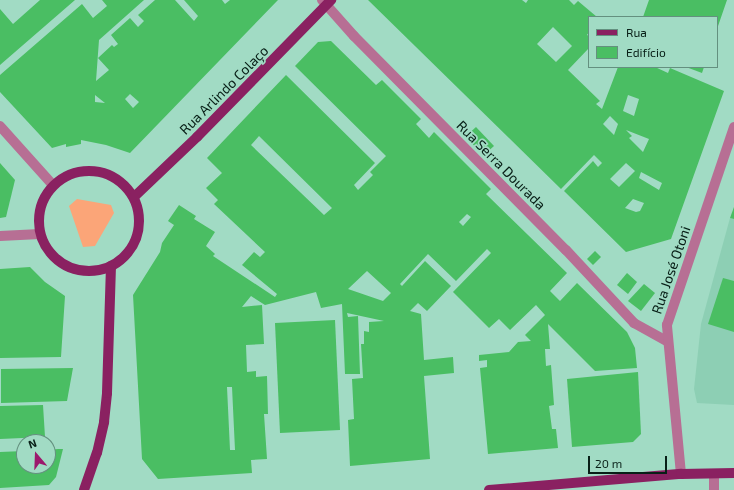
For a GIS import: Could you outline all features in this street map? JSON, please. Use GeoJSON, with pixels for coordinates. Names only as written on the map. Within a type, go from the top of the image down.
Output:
{"type":"FeatureCollection","features":[{"type":"Feature","properties":{"kind":"main road","name":"Rua Arlindo Colaço"},"geometry":{"type":"LineString","coordinates":[[134,197],[197,137],[327,2]]}},
{"type":"Feature","properties":{"kind":"main road"},"geometry":{"type":"LineString","coordinates":[[96,171],[118,179],[134,197],[139,217],[137,237],[127,254],[110,266],[89,271],[68,266],[50,254],[40,234],[38,217],[42,199],[53,185],[73,173],[96,171]]}},
{"type":"Feature","properties":{"kind":"main road"},"geometry":{"type":"LineString","coordinates":[[84,490],[97,453],[104,422],[107,393],[110,266]]}},
{"type":"Feature","properties":{"kind":"main road"},"geometry":{"type":"LineString","coordinates":[[489,490],[681,474],[734,473]]}},
{"type":"Feature","properties":{"kind":"street","name":"Rua Serra Dourada"},"geometry":{"type":"LineString","coordinates":[[327,2],[354,36],[566,250],[634,323],[668,341]]}},
{"type":"Feature","properties":{"kind":"street"},"geometry":{"type":"LineString","coordinates":[[0,126],[53,185]]}},
{"type":"Feature","properties":{"kind":"street","name":"Rua José Otoni"},"geometry":{"type":"LineString","coordinates":[[681,474],[667,325],[734,127]]}},
{"type":"Feature","properties":{"kind":"street"},"geometry":{"type":"LineString","coordinates":[[0,236],[40,234]]}},
{"type":"Feature","properties":{"kind":"street"},"geometry":{"type":"LineString","coordinates":[[714,474],[714,490]]}},
{"type":"Feature","properties":{"kind":"shaded area"},"geometry":{"type":"Polygon","coordinates":[[[77,199],[111,205],[114,213],[95,246],[83,247],[69,206],[77,199]]]}},
{"type":"Feature","properties":{"kind":"shaded area"},"geometry":{"type":"Polygon","coordinates":[[[730,218],[734,219],[734,405],[697,403],[694,389],[701,324],[730,218]]]}},
{"type":"Feature","properties":{"kind":"building"},"geometry":{"type":"Polygon","coordinates":[[[40,0],[75,0],[0,65],[0,9],[13,24],[40,0]]]}},
{"type":"Feature","properties":{"kind":"building"},"geometry":{"type":"Polygon","coordinates":[[[102,0],[144,0],[99,40],[96,81],[109,70],[98,58],[112,45],[114,47],[118,44],[111,35],[130,18],[138,27],[144,21],[138,15],[155,0],[175,0],[194,21],[198,16],[184,0],[222,0],[225,4],[230,0],[278,0],[130,153],[106,145],[81,140],[81,144],[66,147],[66,144],[52,148],[0,92],[0,75],[82,4],[93,18],[107,6],[102,0]],[[130,94],[125,99],[133,108],[139,102],[130,94]],[[95,95],[95,102],[105,103],[95,95]]]}},
{"type":"Feature","properties":{"kind":"building"},"geometry":{"type":"Polygon","coordinates":[[[368,0],[522,0],[526,3],[528,0],[569,0],[574,5],[578,1],[596,16],[588,16],[588,49],[568,70],[600,101],[596,104],[602,109],[618,68],[657,68],[668,73],[670,68],[724,91],[671,239],[626,252],[564,191],[593,161],[598,167],[602,163],[594,155],[561,189],[368,0]],[[553,27],[537,44],[556,62],[572,46],[553,27]],[[628,95],[623,111],[634,116],[639,99],[628,95]],[[610,116],[603,124],[614,135],[618,124],[610,116]],[[626,130],[632,136],[629,138],[643,152],[649,139],[626,130]],[[626,163],[610,179],[619,187],[635,171],[626,163]],[[641,172],[639,178],[659,190],[662,183],[641,172]],[[633,199],[625,208],[636,212],[640,211],[644,203],[633,199]]]}},
{"type":"Feature","properties":{"kind":"building"},"geometry":{"type":"Polygon","coordinates":[[[649,0],[727,0],[718,26],[718,16],[643,16],[649,0]]]}},
{"type":"Feature","properties":{"kind":"building"},"geometry":{"type":"Polygon","coordinates":[[[331,41],[376,85],[382,80],[421,119],[416,124],[429,138],[434,132],[491,189],[486,194],[567,273],[550,291],[560,301],[577,283],[627,332],[635,348],[637,368],[595,371],[548,324],[550,349],[545,349],[546,366],[551,365],[554,405],[549,406],[552,429],[556,429],[558,448],[488,454],[480,368],[487,367],[487,360],[479,361],[479,355],[509,352],[518,342],[531,341],[525,335],[545,315],[536,305],[510,330],[499,319],[489,328],[453,292],[491,253],[487,249],[456,281],[428,254],[400,284],[402,286],[425,261],[451,286],[427,311],[418,303],[410,311],[421,314],[424,360],[453,357],[454,373],[424,376],[430,459],[350,466],[348,420],[354,419],[352,379],[363,378],[361,344],[364,344],[364,331],[369,332],[369,322],[384,321],[347,313],[348,317],[358,316],[360,374],[345,374],[342,304],[321,308],[316,292],[265,305],[251,296],[242,307],[262,305],[264,344],[246,345],[247,372],[256,371],[256,377],[267,376],[268,414],[264,414],[267,459],[251,460],[252,473],[158,479],[142,459],[133,295],[160,252],[162,243],[174,225],[168,221],[179,205],[196,216],[194,219],[215,232],[206,246],[215,254],[213,256],[275,297],[277,294],[242,265],[254,252],[260,257],[265,252],[214,204],[218,200],[206,188],[222,173],[207,158],[286,75],[375,163],[354,185],[358,190],[373,175],[370,172],[386,156],[295,66],[318,42],[331,41]],[[259,136],[251,145],[324,215],[332,208],[259,136]],[[467,214],[459,222],[463,226],[471,217],[467,214]],[[367,271],[348,289],[383,301],[391,293],[367,271]],[[227,387],[230,450],[235,450],[232,387],[227,387]]]}},
{"type":"Feature","properties":{"kind":"building"},"geometry":{"type":"Polygon","coordinates":[[[689,68],[704,68],[702,73],[689,68]]]}},
{"type":"Feature","properties":{"kind":"building"},"geometry":{"type":"Polygon","coordinates":[[[476,127],[494,146],[484,155],[465,137],[476,127]]]}},
{"type":"Feature","properties":{"kind":"building"},"geometry":{"type":"Polygon","coordinates":[[[0,163],[15,180],[6,217],[0,218],[0,163]]]}},
{"type":"Feature","properties":{"kind":"building"},"geometry":{"type":"Polygon","coordinates":[[[734,207],[734,219],[730,218],[734,207]]]}},
{"type":"Feature","properties":{"kind":"building"},"geometry":{"type":"Polygon","coordinates":[[[595,251],[601,257],[593,265],[587,259],[595,251]]]}},
{"type":"Feature","properties":{"kind":"building"},"geometry":{"type":"Polygon","coordinates":[[[30,267],[45,282],[65,296],[61,357],[0,358],[0,269],[30,267]]]}},
{"type":"Feature","properties":{"kind":"building"},"geometry":{"type":"Polygon","coordinates":[[[627,273],[637,282],[628,294],[617,285],[627,273]]]}},
{"type":"Feature","properties":{"kind":"building"},"geometry":{"type":"Polygon","coordinates":[[[723,278],[734,281],[734,332],[708,324],[723,278]]]}},
{"type":"Feature","properties":{"kind":"building"},"geometry":{"type":"Polygon","coordinates":[[[644,284],[655,293],[641,311],[628,301],[644,284]]]}},
{"type":"Feature","properties":{"kind":"building"},"geometry":{"type":"Polygon","coordinates":[[[335,320],[340,430],[280,433],[275,323],[335,320]]]}},
{"type":"Feature","properties":{"kind":"building"},"geometry":{"type":"Polygon","coordinates":[[[73,368],[67,401],[1,403],[1,369],[73,368]]]}},
{"type":"Feature","properties":{"kind":"building"},"geometry":{"type":"Polygon","coordinates":[[[638,372],[641,434],[633,442],[572,447],[567,379],[638,372]]]}},
{"type":"Feature","properties":{"kind":"building"},"geometry":{"type":"Polygon","coordinates":[[[43,405],[45,434],[16,434],[16,438],[0,439],[0,406],[43,405]]]}},
{"type":"Feature","properties":{"kind":"building"},"geometry":{"type":"Polygon","coordinates":[[[56,449],[63,449],[56,477],[49,485],[0,488],[0,452],[16,451],[16,474],[56,474],[56,449]]]}}]}
